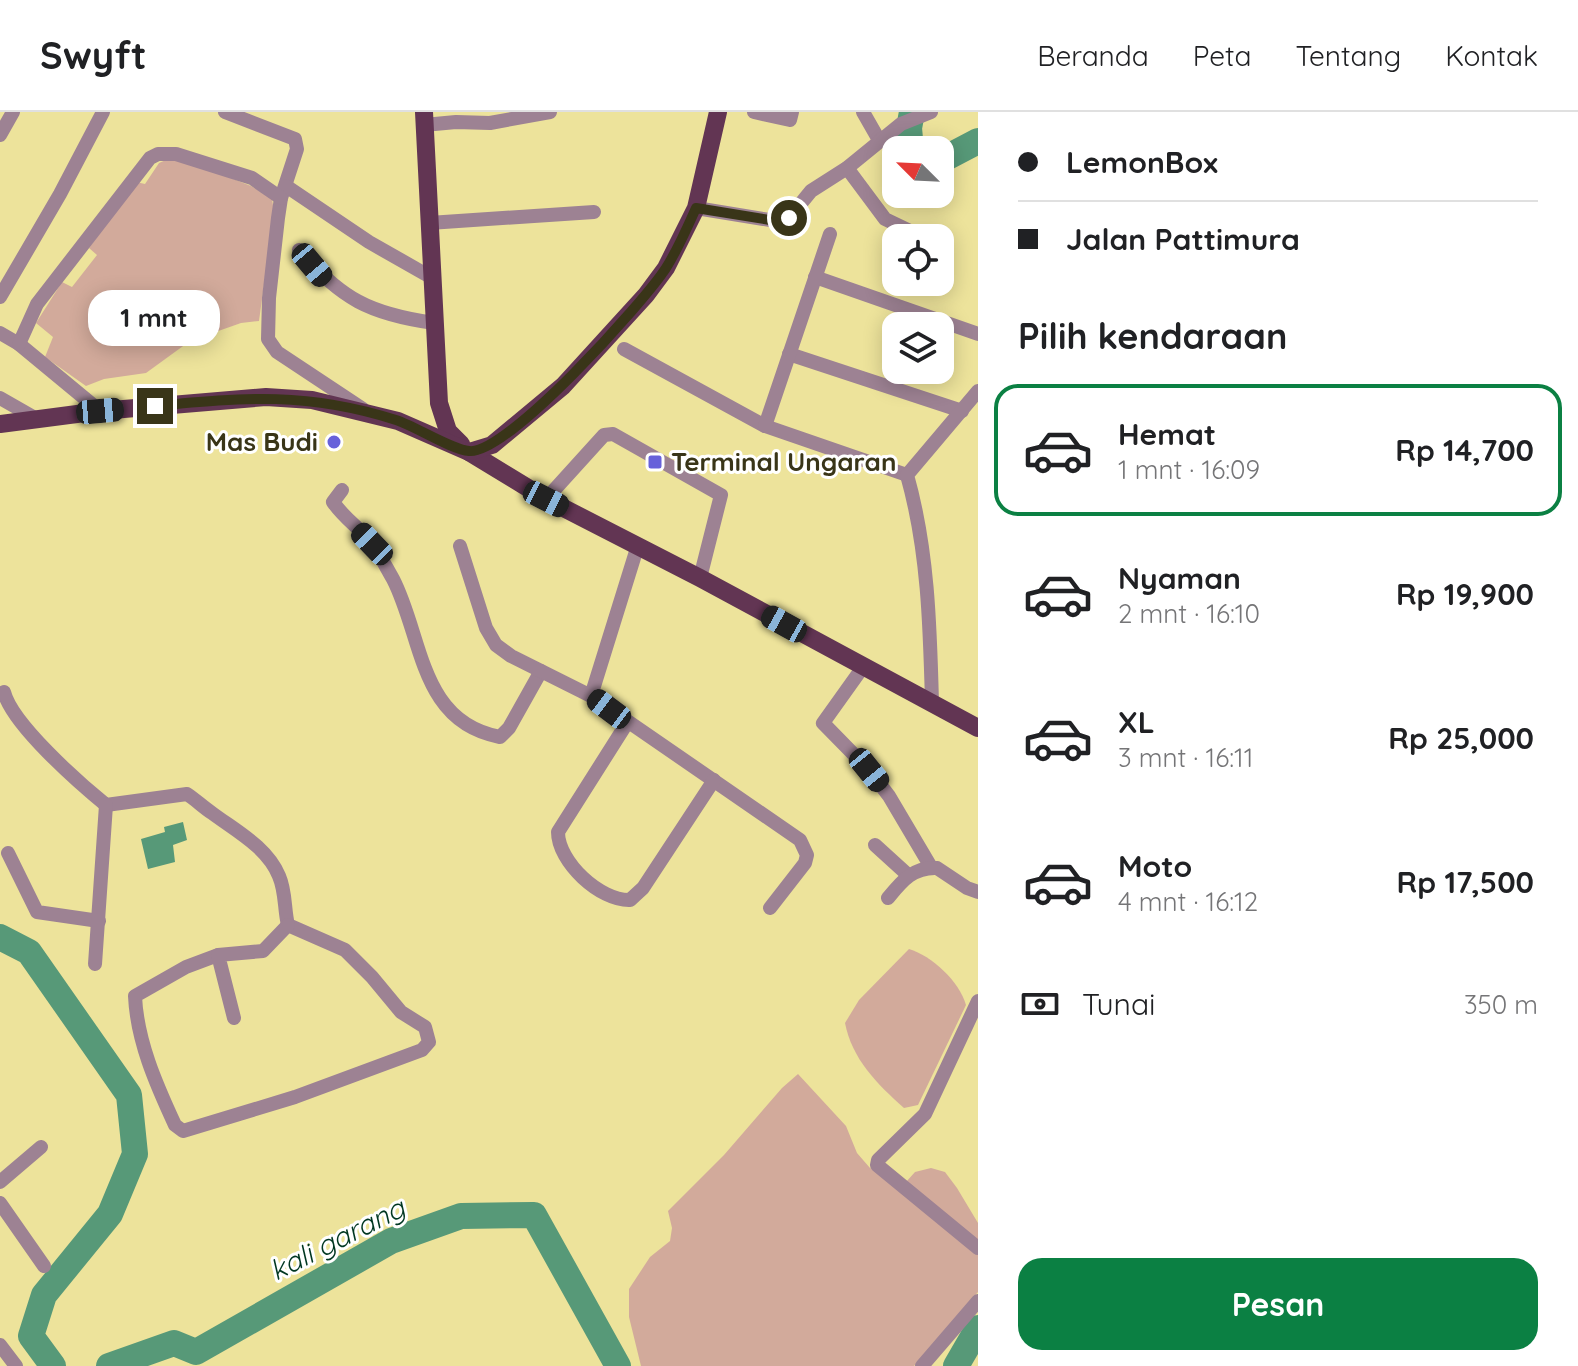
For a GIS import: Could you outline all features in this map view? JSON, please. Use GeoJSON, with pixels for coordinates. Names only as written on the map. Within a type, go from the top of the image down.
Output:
{"type":"FeatureCollection","features":[{"type":"Feature","properties":{"kind":"main road"},"geometry":{"type":"LineString","coordinates":[[469,452],[492,445],[563,386],[659,277],[696,208],[718,112]]}},
{"type":"Feature","properties":{"kind":"main road"},"geometry":{"type":"LineString","coordinates":[[424,119],[439,403],[448,431],[469,452]]}},
{"type":"Feature","properties":{"kind":"main road"},"geometry":{"type":"LineString","coordinates":[[0,424],[100,411],[266,397],[312,400],[398,421],[469,452],[546,499],[638,545],[978,728]]}},
{"type":"Feature","properties":{"kind":"main road"},"geometry":{"type":"LineString","coordinates":[[398,421],[422,419],[433,413],[439,403]]}},
{"type":"Feature","properties":{"kind":"street"},"geometry":{"type":"LineString","coordinates":[[0,135],[13,112]]}},
{"type":"Feature","properties":{"kind":"street"},"geometry":{"type":"LineString","coordinates":[[0,297],[103,112]]}},
{"type":"Feature","properties":{"kind":"street"},"geometry":{"type":"LineString","coordinates":[[225,112],[295,139],[297,149],[284,192],[269,298],[268,339],[277,352],[370,414]]}},
{"type":"Feature","properties":{"kind":"street"},"geometry":{"type":"LineString","coordinates":[[424,119],[456,117],[490,123],[550,112]]}},
{"type":"Feature","properties":{"kind":"street"},"geometry":{"type":"LineString","coordinates":[[754,112],[790,120],[792,112]]}},
{"type":"Feature","properties":{"kind":"street"},"geometry":{"type":"LineString","coordinates":[[863,112],[879,140]]}},
{"type":"Feature","properties":{"kind":"street"},"geometry":{"type":"LineString","coordinates":[[696,208],[776,221],[789,218],[798,210],[804,197],[847,168],[879,140],[901,124],[931,112]]}},
{"type":"Feature","properties":{"kind":"street"},"geometry":{"type":"LineString","coordinates":[[19,344],[37,304],[150,158],[158,154],[176,154],[252,178],[284,192],[434,279]]}},
{"type":"Feature","properties":{"kind":"street"},"geometry":{"type":"LineString","coordinates":[[847,168],[885,219],[895,224]]}},
{"type":"Feature","properties":{"kind":"street"},"geometry":{"type":"LineString","coordinates":[[429,223],[594,212]]}},
{"type":"Feature","properties":{"kind":"street"},"geometry":{"type":"LineString","coordinates":[[765,426],[830,234]]}},
{"type":"Feature","properties":{"kind":"street"},"geometry":{"type":"LineString","coordinates":[[299,250],[325,280],[372,310],[434,323]]}},
{"type":"Feature","properties":{"kind":"street"},"geometry":{"type":"LineString","coordinates":[[815,277],[978,334]]}},
{"type":"Feature","properties":{"kind":"street"},"geometry":{"type":"LineString","coordinates":[[0,333],[19,344],[100,411]]}},
{"type":"Feature","properties":{"kind":"street"},"geometry":{"type":"LineString","coordinates":[[624,349],[765,426],[907,475]]}},
{"type":"Feature","properties":{"kind":"street"},"geometry":{"type":"LineString","coordinates":[[789,354],[962,411]]}},
{"type":"Feature","properties":{"kind":"street"},"geometry":{"type":"LineString","coordinates":[[907,475],[978,391]]}},
{"type":"Feature","properties":{"kind":"street"},"geometry":{"type":"LineString","coordinates":[[0,398],[35,418]]}},
{"type":"Feature","properties":{"kind":"street"},"geometry":{"type":"LineString","coordinates":[[546,499],[604,435],[613,434],[721,495],[700,578]]}},
{"type":"Feature","properties":{"kind":"street"},"geometry":{"type":"LineString","coordinates":[[907,475],[919,521],[926,579],[932,703]]}},
{"type":"Feature","properties":{"kind":"street"},"geometry":{"type":"LineString","coordinates":[[342,490],[333,502],[372,544],[394,581],[435,692],[454,717],[500,737],[509,728],[541,671]]}},
{"type":"Feature","properties":{"kind":"street"},"geometry":{"type":"LineString","coordinates":[[591,696],[638,545]]}},
{"type":"Feature","properties":{"kind":"street"},"geometry":{"type":"LineString","coordinates":[[460,546],[490,638],[503,652],[591,696],[800,840],[807,855],[805,863],[770,908]]}},
{"type":"Feature","properties":{"kind":"street"},"geometry":{"type":"LineString","coordinates":[[863,667],[824,725],[884,789],[931,867]]}},
{"type":"Feature","properties":{"kind":"street"},"geometry":{"type":"LineString","coordinates":[[4,692],[8,707],[64,768],[106,805],[187,794],[235,827],[271,863],[283,886],[288,925]]}},
{"type":"Feature","properties":{"kind":"street"},"geometry":{"type":"LineString","coordinates":[[627,723],[558,832],[563,851],[591,885],[609,897],[630,900],[636,894],[714,780]]}},
{"type":"Feature","properties":{"kind":"street"},"geometry":{"type":"LineString","coordinates":[[95,964],[106,805]]}},
{"type":"Feature","properties":{"kind":"street"},"geometry":{"type":"LineString","coordinates":[[875,845],[908,875]]}},
{"type":"Feature","properties":{"kind":"street"},"geometry":{"type":"LineString","coordinates":[[8,853],[37,912],[99,921]]}},
{"type":"Feature","properties":{"kind":"street"},"geometry":{"type":"LineString","coordinates":[[888,898],[908,875],[931,867],[978,892]]}},
{"type":"Feature","properties":{"kind":"street"},"geometry":{"type":"LineString","coordinates":[[288,925],[337,945],[355,959],[401,1012],[425,1027],[429,1042],[427,1047],[295,1097],[183,1131],[175,1125],[145,1052],[136,1021],[135,996],[186,967],[218,955],[263,951],[288,925]]}},
{"type":"Feature","properties":{"kind":"street"},"geometry":{"type":"LineString","coordinates":[[218,955],[234,1018]]}},
{"type":"Feature","properties":{"kind":"street"},"geometry":{"type":"LineString","coordinates":[[978,1001],[925,1114],[878,1160],[877,1165],[978,1248]]}},
{"type":"Feature","properties":{"kind":"street"},"geometry":{"type":"LineString","coordinates":[[0,1182],[41,1147]]}},
{"type":"Feature","properties":{"kind":"street"},"geometry":{"type":"LineString","coordinates":[[0,1203],[44,1266]]}},
{"type":"Feature","properties":{"kind":"street"},"geometry":{"type":"LineString","coordinates":[[922,1366],[978,1301]]}},
{"type":"Feature","properties":{"kind":"street"},"geometry":{"type":"LineString","coordinates":[[0,1345],[16,1366]]}},
{"type":"Feature","properties":{"kind":"shaded area"},"geometry":{"type":"Polygon","coordinates":[[[175,156],[251,186],[272,199],[274,211],[259,321],[241,323],[190,341],[146,373],[104,379],[86,386],[45,357],[53,337],[36,323],[62,282],[72,287],[97,255],[89,248],[136,182],[145,184],[159,163],[175,156]]]}},
{"type":"Feature","properties":{"kind":"shaded area"},"geometry":{"type":"Polygon","coordinates":[[[183,822],[187,840],[173,845],[175,862],[148,869],[141,839],[165,832],[164,827],[183,822]]]}},
{"type":"Feature","properties":{"kind":"shaded area"},"geometry":{"type":"Polygon","coordinates":[[[909,949],[927,957],[944,971],[966,1005],[918,1105],[904,1108],[875,1080],[860,1059],[845,1023],[859,1000],[909,949]]]}},
{"type":"Feature","properties":{"kind":"shaded area"},"geometry":{"type":"Polygon","coordinates":[[[798,1074],[846,1126],[857,1153],[870,1168],[906,1182],[915,1172],[931,1168],[945,1172],[978,1223],[978,1292],[914,1366],[641,1366],[629,1317],[629,1289],[650,1257],[670,1241],[672,1228],[668,1211],[798,1074]]]}},
{"type":"Feature","properties":{"kind":"waterway"},"geometry":{"type":"LineString","coordinates":[[910,136],[912,112]]}},
{"type":"Feature","properties":{"kind":"waterway"},"geometry":{"type":"LineString","coordinates":[[954,154],[978,141]]}},
{"type":"Feature","properties":{"kind":"waterway","name":"kali garang"},"geometry":{"type":"LineString","coordinates":[[0,937],[29,952],[129,1095],[135,1154],[110,1214],[44,1295],[31,1336],[53,1366]]}},
{"type":"Feature","properties":{"kind":"waterway","name":"kali garang"},"geometry":{"type":"LineString","coordinates":[[109,1366],[174,1343],[196,1352],[391,1241],[461,1216],[534,1215],[618,1366]]}},
{"type":"Feature","properties":{"kind":"waterway","name":"kali garang"},"geometry":{"type":"LineString","coordinates":[[956,1366],[978,1328]]}},
{"type":"Feature","properties":{"kind":"place","name":"Mas Budi"},"geometry":{"type":"Point","coordinates":[334,442]}},
{"type":"Feature","properties":{"kind":"place","name":"Terminal Ungaran"},"geometry":{"type":"Point","coordinates":[655,462]}},
{"type":"Feature","properties":{"kind":"route"},"geometry":{"type":"LineString","coordinates":[[155,406],[239,398],[312,400],[398,421],[469,452],[492,445],[563,386],[646,295],[666,268],[696,208],[776,221],[789,218]]}}]}
